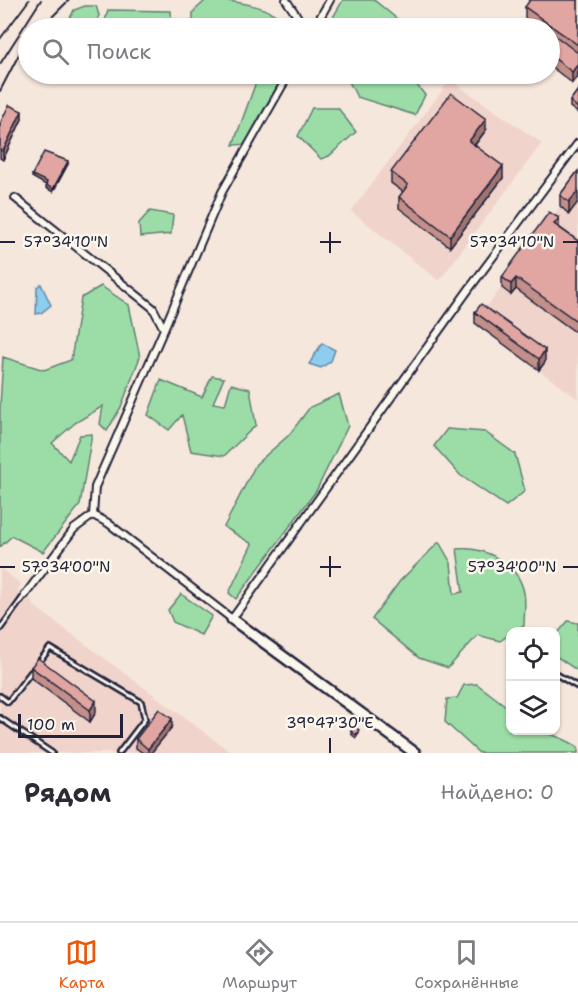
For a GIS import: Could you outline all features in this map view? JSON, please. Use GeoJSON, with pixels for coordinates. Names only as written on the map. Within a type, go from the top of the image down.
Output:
{"type":"FeatureCollection","features":[{"type":"Feature","properties":{"kind":"street"},"geometry":{"type":"LineString","coordinates":[[286,0],[298,18]]}},
{"type":"Feature","properties":{"kind":"street"},"geometry":{"type":"LineString","coordinates":[[320,18],[330,0]]}},
{"type":"Feature","properties":{"kind":"street"},"geometry":{"type":"LineString","coordinates":[[25,595],[74,529],[93,515],[95,487],[222,192],[283,84]]}},
{"type":"Feature","properties":{"kind":"street"},"geometry":{"type":"LineString","coordinates":[[232,619],[469,289],[578,143]]}},
{"type":"Feature","properties":{"kind":"street"},"geometry":{"type":"LineString","coordinates":[[15,198],[153,308],[164,328]]}},
{"type":"Feature","properties":{"kind":"street"},"geometry":{"type":"LineString","coordinates":[[93,515],[415,753]]}},
{"type":"Feature","properties":{"kind":"lane"},"geometry":{"type":"LineString","coordinates":[[0,628],[25,595]]}},
{"type":"Feature","properties":{"kind":"lane"},"geometry":{"type":"LineString","coordinates":[[0,696],[8,702],[50,648],[141,702],[145,719],[119,753]]}},
{"type":"Feature","properties":{"kind":"lane"},"geometry":{"type":"LineString","coordinates":[[560,677],[578,687]]}},
{"type":"Feature","properties":{"kind":"lane"},"geometry":{"type":"LineString","coordinates":[[0,718],[52,753]]}},
{"type":"Feature","properties":{"kind":"shaded area"},"geometry":{"type":"Polygon","coordinates":[[[447,84],[456,84],[542,143],[439,281],[351,211],[447,84]]]}},
{"type":"Feature","properties":{"kind":"shaded area"},"geometry":{"type":"Polygon","coordinates":[[[578,182],[578,399],[475,323],[578,182]]]}},
{"type":"Feature","properties":{"kind":"shaded area"},"geometry":{"type":"Polygon","coordinates":[[[0,568],[21,584],[18,590],[31,599],[34,606],[232,753],[0,753],[0,568]]]}},
{"type":"Feature","properties":{"kind":"green space"},"geometry":{"type":"Polygon","coordinates":[[[206,0],[229,1],[252,5],[280,18],[193,18],[193,12],[206,0]]]}},
{"type":"Feature","properties":{"kind":"green space"},"geometry":{"type":"Polygon","coordinates":[[[343,0],[374,0],[396,18],[333,18],[343,0]]]}},
{"type":"Feature","properties":{"kind":"green space"},"geometry":{"type":"Polygon","coordinates":[[[85,6],[96,6],[99,15],[98,18],[70,18],[74,10],[85,6]]]}},
{"type":"Feature","properties":{"kind":"green space"},"geometry":{"type":"Polygon","coordinates":[[[108,10],[171,11],[171,18],[106,18],[108,10]]]}},
{"type":"Feature","properties":{"kind":"green space"},"geometry":{"type":"Polygon","coordinates":[[[255,84],[282,84],[251,144],[233,145],[255,84]]]}},
{"type":"Feature","properties":{"kind":"green space"},"geometry":{"type":"Polygon","coordinates":[[[350,84],[416,84],[425,95],[415,115],[357,97],[350,84]]]}},
{"type":"Feature","properties":{"kind":"green space"},"geometry":{"type":"Polygon","coordinates":[[[312,108],[338,108],[356,132],[329,156],[321,159],[298,136],[312,108]]]}},
{"type":"Feature","properties":{"kind":"green space"},"geometry":{"type":"Polygon","coordinates":[[[150,211],[173,215],[171,234],[140,237],[139,223],[150,211]]]}},
{"type":"Feature","properties":{"kind":"green space"},"geometry":{"type":"Polygon","coordinates":[[[101,286],[129,305],[140,357],[121,407],[107,431],[100,424],[103,406],[75,423],[52,443],[69,461],[80,435],[92,434],[80,505],[43,552],[12,536],[0,547],[0,407],[3,357],[44,370],[71,360],[81,298],[101,286]]]}},
{"type":"Feature","properties":{"kind":"green space"},"geometry":{"type":"Polygon","coordinates":[[[212,376],[224,378],[213,403],[225,405],[231,384],[250,389],[256,425],[224,456],[191,451],[182,415],[169,430],[148,415],[161,380],[202,397],[212,376]]]}},
{"type":"Feature","properties":{"kind":"green space"},"geometry":{"type":"Polygon","coordinates":[[[339,394],[348,426],[316,491],[236,599],[229,593],[252,544],[224,527],[256,464],[289,435],[310,407],[339,394]]]}},
{"type":"Feature","properties":{"kind":"green space"},"geometry":{"type":"Polygon","coordinates":[[[447,429],[485,432],[515,454],[525,491],[506,506],[460,475],[434,446],[447,429]]]}},
{"type":"Feature","properties":{"kind":"green space"},"geometry":{"type":"Polygon","coordinates":[[[439,542],[451,563],[454,594],[463,592],[457,549],[489,554],[508,566],[521,583],[525,597],[524,626],[506,627],[506,637],[500,641],[478,635],[448,668],[419,658],[372,619],[400,581],[439,542]]]}},
{"type":"Feature","properties":{"kind":"green space"},"geometry":{"type":"Polygon","coordinates":[[[181,594],[212,616],[201,635],[173,622],[168,610],[181,594]]]}},
{"type":"Feature","properties":{"kind":"green space"},"geometry":{"type":"Polygon","coordinates":[[[568,621],[578,623],[578,671],[560,659],[560,630],[568,621]]]}},
{"type":"Feature","properties":{"kind":"green space"},"geometry":{"type":"Polygon","coordinates":[[[477,684],[506,706],[506,735],[554,735],[578,747],[578,753],[479,753],[445,722],[447,699],[457,698],[464,685],[477,684]]]}},
{"type":"Feature","properties":{"kind":"water"},"geometry":{"type":"Polygon","coordinates":[[[41,284],[51,305],[36,314],[37,287],[41,284]]]}},
{"type":"Feature","properties":{"kind":"water"},"geometry":{"type":"Polygon","coordinates":[[[322,343],[335,350],[331,361],[321,368],[309,364],[322,343]]]}},
{"type":"Feature","properties":{"kind":"building"},"geometry":{"type":"Polygon","coordinates":[[[530,0],[578,0],[578,45],[560,32],[560,18],[540,18],[525,7],[530,0]]]}},
{"type":"Feature","properties":{"kind":"building"},"geometry":{"type":"Polygon","coordinates":[[[560,39],[578,53],[578,64],[572,72],[560,63],[560,39]]]}},
{"type":"Feature","properties":{"kind":"building"},"geometry":{"type":"Polygon","coordinates":[[[578,90],[578,108],[570,101],[578,90]]]}},
{"type":"Feature","properties":{"kind":"building"},"geometry":{"type":"Polygon","coordinates":[[[451,93],[486,119],[469,141],[503,166],[450,236],[399,197],[408,185],[391,172],[451,93]]]}},
{"type":"Feature","properties":{"kind":"building"},"geometry":{"type":"Polygon","coordinates":[[[9,105],[22,111],[3,151],[0,150],[0,124],[9,105]]]}},
{"type":"Feature","properties":{"kind":"building"},"geometry":{"type":"Polygon","coordinates":[[[44,152],[68,161],[53,189],[46,185],[47,182],[32,175],[44,152]]]}},
{"type":"Feature","properties":{"kind":"building"},"geometry":{"type":"Polygon","coordinates":[[[578,171],[578,191],[569,202],[560,195],[578,171]]]}},
{"type":"Feature","properties":{"kind":"building"},"geometry":{"type":"Polygon","coordinates":[[[549,212],[559,218],[554,224],[578,241],[578,322],[516,278],[511,284],[502,277],[549,212]]]}},
{"type":"Feature","properties":{"kind":"building"},"geometry":{"type":"Polygon","coordinates":[[[481,304],[545,350],[539,359],[475,312],[481,304]]]}},
{"type":"Feature","properties":{"kind":"building"},"geometry":{"type":"Polygon","coordinates":[[[38,658],[96,701],[90,710],[31,667],[38,658]]]}},
{"type":"Feature","properties":{"kind":"building"},"geometry":{"type":"Polygon","coordinates":[[[159,709],[172,719],[148,749],[136,739],[159,709]]]}},
{"type":"Feature","properties":{"kind":"building"},"geometry":{"type":"Polygon","coordinates":[[[355,727],[359,730],[356,735],[351,731],[355,727]]]}},
{"type":"Feature","properties":{"kind":"railway"},"geometry":{"type":"LineString","coordinates":[[0,39],[29,0]]}},
{"type":"Feature","properties":{"kind":"railway"},"geometry":{"type":"LineString","coordinates":[[29,18],[41,0]]}},
{"type":"Feature","properties":{"kind":"railway"},"geometry":{"type":"LineString","coordinates":[[51,18],[69,0]]}},
{"type":"Feature","properties":{"kind":"railway"},"geometry":{"type":"LineString","coordinates":[[0,64],[18,36]]}},
{"type":"Feature","properties":{"kind":"railway"},"geometry":{"type":"LineString","coordinates":[[0,91],[18,56]]}}]}
